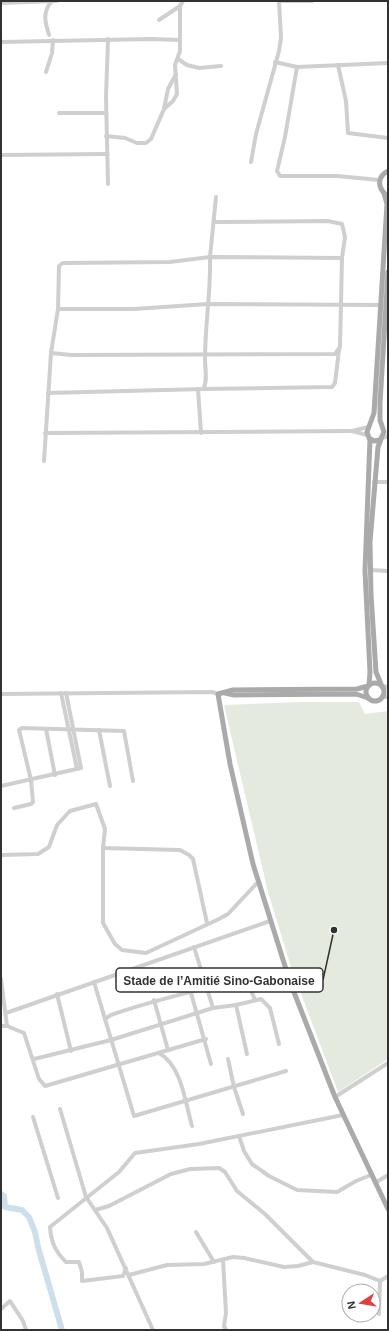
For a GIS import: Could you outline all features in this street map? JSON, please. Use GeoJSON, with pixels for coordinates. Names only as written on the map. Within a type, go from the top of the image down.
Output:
{"type":"FeatureCollection","features":[{"type":"Feature","properties":{"kind":"main road"},"geometry":{"type":"LineString","coordinates":[[224,693],[234,695],[356,694],[376,702],[386,697],[384,686],[376,672],[370,570],[374,482],[378,447],[384,432],[380,403],[385,305],[387,204],[386,194],[380,188],[379,180],[388,170]]}},
{"type":"Feature","properties":{"kind":"main road"},"geometry":{"type":"LineString","coordinates":[[368,698],[366,692],[370,672],[365,571],[369,426],[374,413],[388,272]]}},
{"type":"Feature","properties":{"kind":"main road"},"geometry":{"type":"LineString","coordinates":[[369,426],[375,424],[384,427]]}},
{"type":"Feature","properties":{"kind":"main road"},"geometry":{"type":"LineString","coordinates":[[369,437],[377,441],[381,438]]}},
{"type":"Feature","properties":{"kind":"main road"},"geometry":{"type":"LineString","coordinates":[[384,686],[375,682],[357,689],[233,690],[218,694],[239,804],[258,882],[270,921],[307,1028],[334,1097],[388,1209]]}},
{"type":"Feature","properties":{"kind":"street"},"geometry":{"type":"LineString","coordinates":[[49,35],[45,22],[46,11],[52,1]]}},
{"type":"Feature","properties":{"kind":"street"},"geometry":{"type":"LineString","coordinates":[[1,3],[57,1]]}},
{"type":"Feature","properties":{"kind":"street"},"geometry":{"type":"LineString","coordinates":[[164,109],[173,101],[177,94],[175,65],[178,59],[180,40],[180,6],[182,1]]}},
{"type":"Feature","properties":{"kind":"street"},"geometry":{"type":"LineString","coordinates":[[250,162],[281,38],[279,1],[312,1]]}},
{"type":"Feature","properties":{"kind":"street"},"geometry":{"type":"LineString","coordinates":[[159,20],[180,6]]}},
{"type":"Feature","properties":{"kind":"street"},"geometry":{"type":"LineString","coordinates":[[1,42],[108,39],[180,40]]}},
{"type":"Feature","properties":{"kind":"street"},"geometry":{"type":"LineString","coordinates":[[108,39],[106,113],[108,184]]}},
{"type":"Feature","properties":{"kind":"street"},"geometry":{"type":"LineString","coordinates":[[46,72],[52,53],[52,40]]}},
{"type":"Feature","properties":{"kind":"street"},"geometry":{"type":"LineString","coordinates":[[178,59],[187,65],[198,68],[221,66]]}},
{"type":"Feature","properties":{"kind":"street"},"geometry":{"type":"LineString","coordinates":[[275,62],[297,67],[388,63]]}},
{"type":"Feature","properties":{"kind":"street"},"geometry":{"type":"LineString","coordinates":[[338,65],[346,101],[348,133],[388,138]]}},
{"type":"Feature","properties":{"kind":"street"},"geometry":{"type":"LineString","coordinates":[[297,67],[285,137],[277,170],[280,176],[337,176],[379,180]]}},
{"type":"Feature","properties":{"kind":"street"},"geometry":{"type":"LineString","coordinates":[[106,136],[126,138],[137,143],[146,143],[151,139],[164,109],[168,89],[176,74]]}},
{"type":"Feature","properties":{"kind":"street"},"geometry":{"type":"LineString","coordinates":[[59,113],[106,113]]}},
{"type":"Feature","properties":{"kind":"street"},"geometry":{"type":"LineString","coordinates":[[1,155],[107,154]]}},
{"type":"Feature","properties":{"kind":"street"},"geometry":{"type":"LineString","coordinates":[[203,389],[206,384],[208,304],[211,286],[210,257],[216,197]]}},
{"type":"Feature","properties":{"kind":"street"},"geometry":{"type":"LineString","coordinates":[[48,394],[332,387],[334,384],[340,347],[342,258],[345,237],[342,224],[328,221],[214,222]]}},
{"type":"Feature","properties":{"kind":"street"},"geometry":{"type":"LineString","coordinates":[[44,462],[51,353],[58,309],[59,266],[62,263],[170,262],[210,257],[342,258]]}},
{"type":"Feature","properties":{"kind":"street"},"geometry":{"type":"LineString","coordinates":[[58,309],[134,309],[208,304],[385,305]]}},
{"type":"Feature","properties":{"kind":"street"},"geometry":{"type":"LineString","coordinates":[[51,353],[71,355],[335,354],[340,347]]}},
{"type":"Feature","properties":{"kind":"street"},"geometry":{"type":"LineString","coordinates":[[198,390],[201,433]]}},
{"type":"Feature","properties":{"kind":"street"},"geometry":{"type":"LineString","coordinates":[[45,433],[352,431],[369,426]]}},
{"type":"Feature","properties":{"kind":"street"},"geometry":{"type":"LineString","coordinates":[[352,431],[369,437]]}},
{"type":"Feature","properties":{"kind":"street"},"geometry":{"type":"LineString","coordinates":[[381,438],[388,436]]}},
{"type":"Feature","properties":{"kind":"street"},"geometry":{"type":"LineString","coordinates":[[374,482],[388,482]]}},
{"type":"Feature","properties":{"kind":"street"},"geometry":{"type":"LineString","coordinates":[[370,570],[388,570]]}},
{"type":"Feature","properties":{"kind":"street"},"geometry":{"type":"LineString","coordinates":[[1,694],[212,692],[218,694]]}},
{"type":"Feature","properties":{"kind":"street"},"geometry":{"type":"LineString","coordinates":[[64,693],[68,728],[77,769]]}},
{"type":"Feature","properties":{"kind":"street"},"geometry":{"type":"LineString","coordinates":[[1,786],[81,768],[64,693]]}},
{"type":"Feature","properties":{"kind":"street"},"geometry":{"type":"LineString","coordinates":[[14,808],[31,804],[33,802],[31,780],[19,730],[22,728],[68,728],[124,731],[133,781]]}},
{"type":"Feature","properties":{"kind":"street"},"geometry":{"type":"LineString","coordinates":[[46,729],[55,774]]}},
{"type":"Feature","properties":{"kind":"street"},"geometry":{"type":"LineString","coordinates":[[99,730],[110,786]]}},
{"type":"Feature","properties":{"kind":"street"},"geometry":{"type":"LineString","coordinates":[[1,855],[38,854],[50,847],[57,825],[70,811],[96,804],[105,829],[103,848],[103,923],[115,944],[122,950],[141,953],[150,952],[159,946],[228,914],[258,882]]}},
{"type":"Feature","properties":{"kind":"street"},"geometry":{"type":"LineString","coordinates":[[103,848],[173,849],[189,854],[193,859],[208,923]]}},
{"type":"Feature","properties":{"kind":"street"},"geometry":{"type":"LineString","coordinates":[[6,1013],[270,921]]}},
{"type":"Feature","properties":{"kind":"street"},"geometry":{"type":"LineString","coordinates":[[194,947],[213,1008]]}},
{"type":"Feature","properties":{"kind":"street"},"geometry":{"type":"LineString","coordinates":[[105,1019],[111,1014],[154,1000],[246,978],[255,1000]]}},
{"type":"Feature","properties":{"kind":"street"},"geometry":{"type":"LineString","coordinates":[[1,979],[7,1026]]}},
{"type":"Feature","properties":{"kind":"street"},"geometry":{"type":"LineString","coordinates":[[94,982],[134,1116],[286,1071]]}},
{"type":"Feature","properties":{"kind":"street"},"geometry":{"type":"LineString","coordinates":[[191,992],[206,1039],[211,1064]]}},
{"type":"Feature","properties":{"kind":"street"},"geometry":{"type":"LineString","coordinates":[[57,994],[71,1051]]}},
{"type":"Feature","properties":{"kind":"street"},"geometry":{"type":"LineString","coordinates":[[154,1000],[168,1050]]}},
{"type":"Feature","properties":{"kind":"street"},"geometry":{"type":"LineString","coordinates":[[34,1059],[111,1040],[197,1012],[255,1000],[261,1000],[270,1008],[279,1044]]}},
{"type":"Feature","properties":{"kind":"street"},"geometry":{"type":"LineString","coordinates":[[236,1005],[247,1054]]}},
{"type":"Feature","properties":{"kind":"street"},"geometry":{"type":"LineString","coordinates":[[1,1026],[7,1026],[24,1034],[34,1059],[39,1079],[45,1086],[206,1039]]}},
{"type":"Feature","properties":{"kind":"street"},"geometry":{"type":"LineString","coordinates":[[159,1053],[166,1057],[177,1074],[192,1126]]}},
{"type":"Feature","properties":{"kind":"street"},"geometry":{"type":"LineString","coordinates":[[228,1059],[234,1087],[243,1114]]}},
{"type":"Feature","properties":{"kind":"street"},"geometry":{"type":"LineString","coordinates":[[334,1097],[388,1063]]}},
{"type":"Feature","properties":{"kind":"street"},"geometry":{"type":"LineString","coordinates":[[60,1109],[86,1197],[107,1228],[153,1330]]}},
{"type":"Feature","properties":{"kind":"street"},"geometry":{"type":"LineString","coordinates":[[126,1268],[123,1276],[82,1281],[82,1272],[79,1262],[66,1262],[56,1252],[51,1238],[50,1227],[119,1172],[135,1153],[199,1144],[343,1115]]}},
{"type":"Feature","properties":{"kind":"street"},"geometry":{"type":"LineString","coordinates":[[33,1117],[58,1198]]}},
{"type":"Feature","properties":{"kind":"street"},"geometry":{"type":"LineString","coordinates":[[239,1136],[244,1151],[252,1164],[269,1176],[297,1190],[338,1192],[356,1181],[371,1175]]}},
{"type":"Feature","properties":{"kind":"street"},"geometry":{"type":"LineString","coordinates":[[95,1210],[109,1206],[179,1171],[219,1168],[225,1172],[237,1191],[265,1214],[313,1262]]}},
{"type":"Feature","properties":{"kind":"street"},"geometry":{"type":"LineString","coordinates":[[375,1182],[388,1175]]}},
{"type":"Feature","properties":{"kind":"street"},"geometry":{"type":"LineString","coordinates":[[196,1232],[214,1262]]}},
{"type":"Feature","properties":{"kind":"street"},"geometry":{"type":"LineString","coordinates":[[129,1275],[167,1265],[197,1265],[239,1257],[284,1267],[298,1266],[313,1262],[365,1275],[380,1281],[388,1276]]}},
{"type":"Feature","properties":{"kind":"street"},"geometry":{"type":"LineString","coordinates":[[223,1260],[226,1313],[224,1326],[226,1330]]}},
{"type":"Feature","properties":{"kind":"street"},"geometry":{"type":"LineString","coordinates":[[1,1309],[10,1301],[23,1321],[26,1330]]}},
{"type":"Feature","properties":{"kind":"shaded area"},"geometry":{"type":"Polygon","coordinates":[[[301,702],[359,702],[365,714],[388,711],[388,1059],[338,1092],[291,967],[268,892],[224,705],[301,702]]]}},
{"type":"Feature","properties":{"kind":"waterway"},"geometry":{"type":"LineString","coordinates":[[1,1194],[4,1196],[5,1207],[22,1210],[29,1217],[35,1232],[62,1330]]}},
{"type":"Feature","properties":{"kind":"place","name":"Stade de l’Amitié Sino-Gabonaise"},"geometry":{"type":"Point","coordinates":[334,930]}}]}
